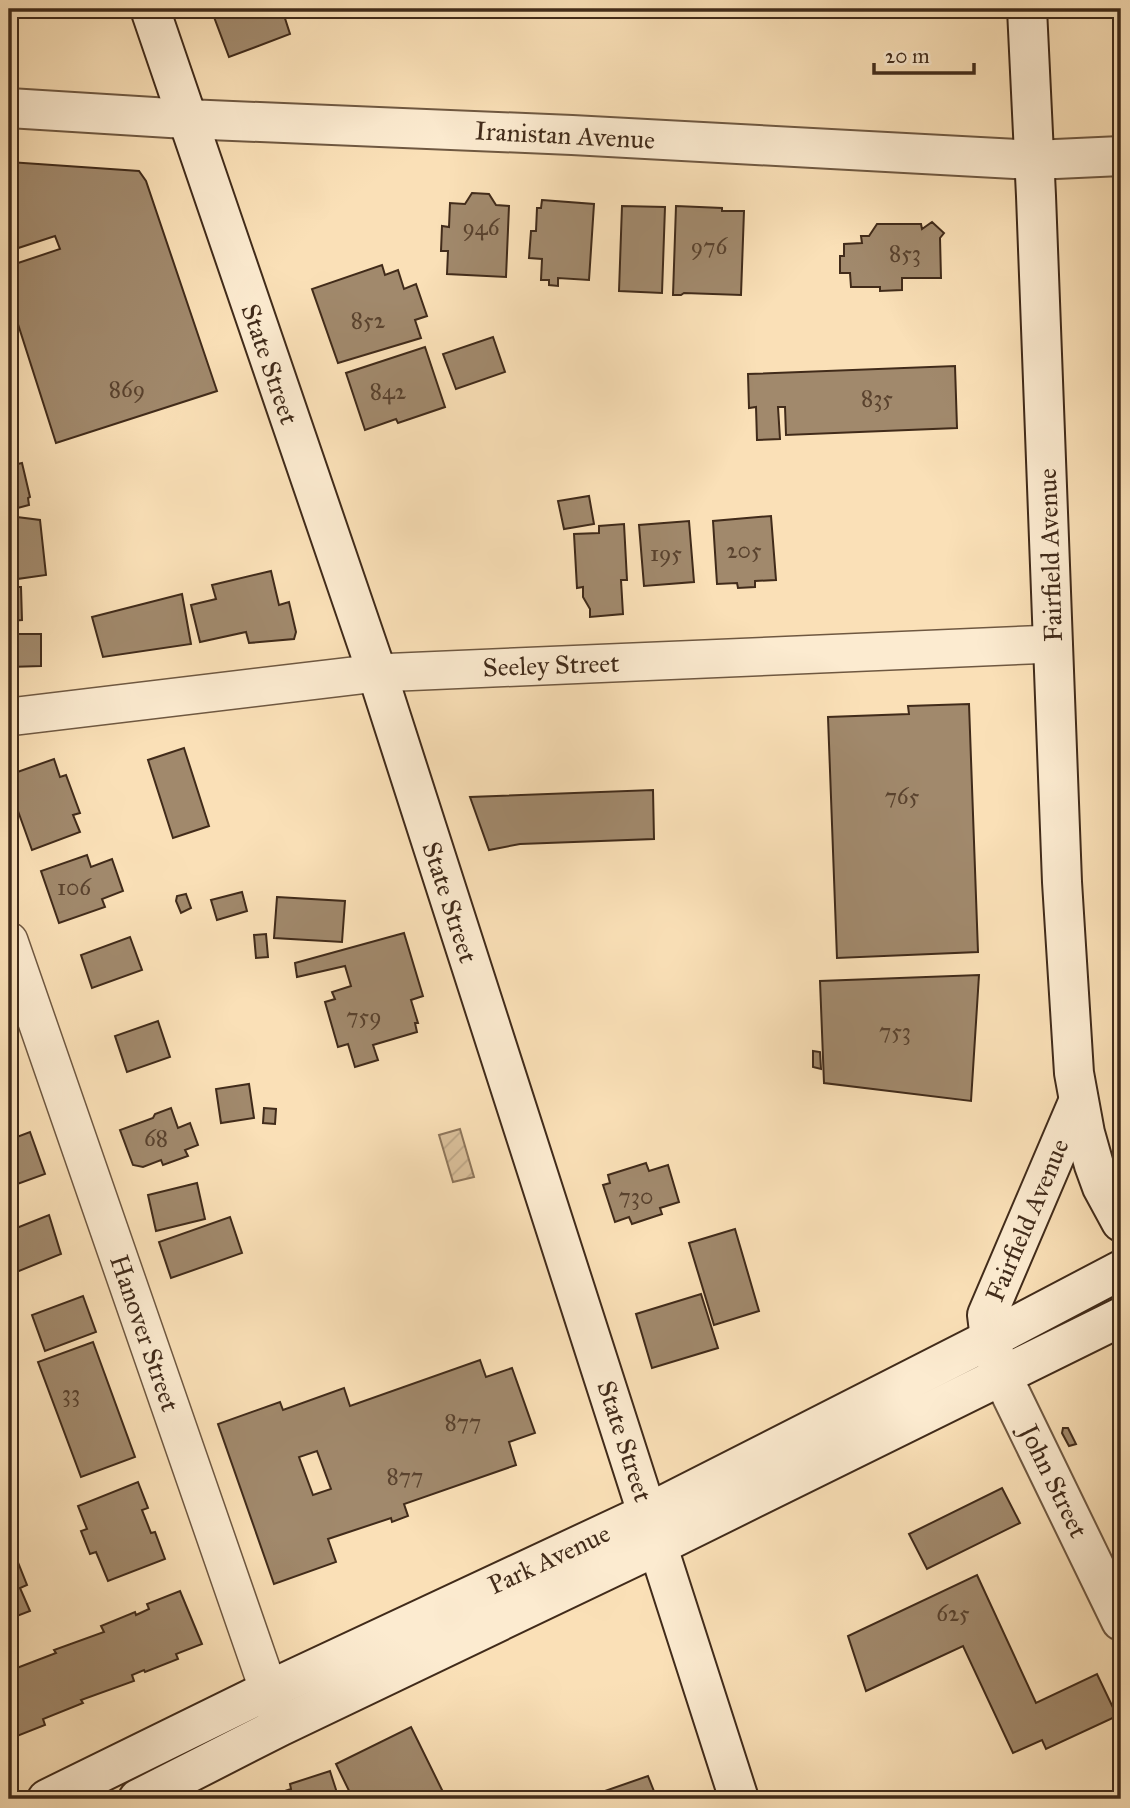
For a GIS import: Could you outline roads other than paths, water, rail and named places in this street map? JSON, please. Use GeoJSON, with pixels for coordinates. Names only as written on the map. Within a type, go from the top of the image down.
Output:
{"type":"FeatureCollection","features":[{"type":"Feature","properties":{"kind":"main road","name":"State Street"},"geometry":{"type":"LineString","coordinates":[[150,9],[377,673],[739,1799]]}},
{"type":"Feature","properties":{"kind":"main road","name":"Fairfield Avenue"},"geometry":{"type":"LineString","coordinates":[[1027,9],[1062,882],[1074,1073],[1085,1133],[1102,1187],[1121,1222]]}},
{"type":"Feature","properties":{"kind":"main road","name":"Iranistan Avenue"},"geometry":{"type":"LineString","coordinates":[[9,108],[1034,160],[1121,156]]}},
{"type":"Feature","properties":{"kind":"main road","name":"Fairfield Avenue"},"geometry":{"type":"LineString","coordinates":[[990,1339],[987,1315],[1078,1102]]}},
{"type":"Feature","properties":{"kind":"main road","name":"Park Avenue"},"geometry":{"type":"LineString","coordinates":[[138,1799],[654,1529],[990,1339],[1121,1270]]}},
{"type":"Feature","properties":{"kind":"main road","name":"Park Avenue"},"geometry":{"type":"LineString","coordinates":[[47,1799],[269,1690],[654,1529],[1002,1376],[1121,1317]]}},
{"type":"Feature","properties":{"kind":"main road","name":"John Street"},"geometry":{"type":"LineString","coordinates":[[990,1339],[1002,1376],[1121,1621]]}},
{"type":"Feature","properties":{"kind":"street","name":"Seeley Street"},"geometry":{"type":"LineString","coordinates":[[9,717],[377,673],[1053,644]]}},
{"type":"Feature","properties":{"kind":"street","name":"Hanover Street"},"geometry":{"type":"LineString","coordinates":[[9,941],[281,1726]]}}]}
